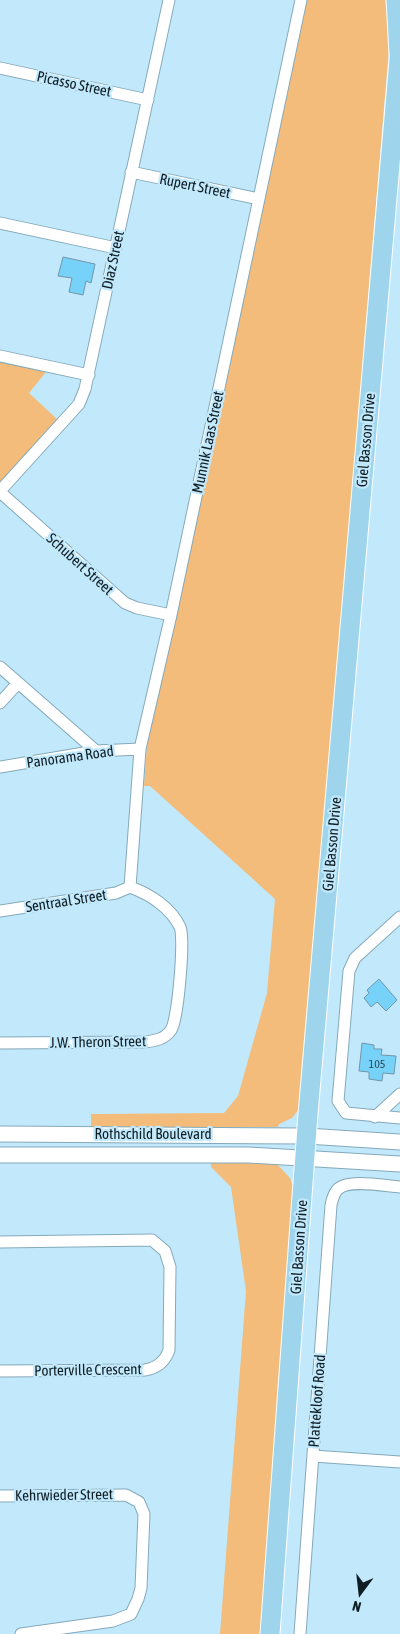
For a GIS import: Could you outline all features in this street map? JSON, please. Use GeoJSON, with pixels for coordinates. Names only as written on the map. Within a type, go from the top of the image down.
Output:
{"type":"FeatureCollection","features":[{"type":"Feature","properties":{"kind":"main road","name":"Giel Basson Drive"},"geometry":{"type":"LineString","coordinates":[[270,1634],[305,1157],[399,51],[396,0]]}},
{"type":"Feature","properties":{"kind":"street","name":"Diaz Street"},"geometry":{"type":"LineString","coordinates":[[0,492],[79,404],[89,375],[169,0]]}},
{"type":"Feature","properties":{"kind":"street","name":"Munnik Laas Street"},"geometry":{"type":"LineString","coordinates":[[130,887],[140,749],[171,614],[301,0]]}},
{"type":"Feature","properties":{"kind":"street","name":"Picasso Street"},"geometry":{"type":"LineString","coordinates":[[0,68],[148,100]]}},
{"type":"Feature","properties":{"kind":"street","name":"Rupert Street"},"geometry":{"type":"LineString","coordinates":[[131,172],[259,199]]}},
{"type":"Feature","properties":{"kind":"street"},"geometry":{"type":"LineString","coordinates":[[0,223],[116,248]]}},
{"type":"Feature","properties":{"kind":"street"},"geometry":{"type":"LineString","coordinates":[[0,356],[89,375]]}},
{"type":"Feature","properties":{"kind":"street","name":"Schubert Street"},"geometry":{"type":"LineString","coordinates":[[0,492],[125,603],[137,608],[171,614]]}},
{"type":"Feature","properties":{"kind":"street"},"geometry":{"type":"LineString","coordinates":[[0,667],[96,751]]}},
{"type":"Feature","properties":{"kind":"street"},"geometry":{"type":"LineString","coordinates":[[0,703],[18,683]]}},
{"type":"Feature","properties":{"kind":"street","name":"Panorama Road"},"geometry":{"type":"LineString","coordinates":[[0,767],[96,751],[140,749]]}},
{"type":"Feature","properties":{"kind":"street","name":"Sentraal Street"},"geometry":{"type":"LineString","coordinates":[[0,911],[116,893],[130,887]]}},
{"type":"Feature","properties":{"kind":"street","name":"J.W. Theron Street"},"geometry":{"type":"LineString","coordinates":[[0,1043],[144,1042],[154,1041],[168,1034],[177,1017],[182,934],[174,918],[160,904],[147,893],[130,887]]}},
{"type":"Feature","properties":{"kind":"street"},"geometry":{"type":"LineString","coordinates":[[400,917],[355,958],[349,971],[338,1101],[342,1111],[349,1114],[400,1118]]}},
{"type":"Feature","properties":{"kind":"street"},"geometry":{"type":"LineString","coordinates":[[376,1117],[400,1094]]}},
{"type":"Feature","properties":{"kind":"street","name":"Rothschild Boulevard"},"geometry":{"type":"LineString","coordinates":[[0,1134],[307,1136],[400,1142]]}},
{"type":"Feature","properties":{"kind":"street","name":"Rothschild Boulevard"},"geometry":{"type":"LineString","coordinates":[[0,1155],[248,1154],[400,1164]]}},
{"type":"Feature","properties":{"kind":"street","name":"Plattekloof Road"},"geometry":{"type":"LineString","coordinates":[[300,1634],[331,1205],[338,1189],[344,1185],[357,1183],[400,1187]]}},
{"type":"Feature","properties":{"kind":"street","name":"Porterville Crescent"},"geometry":{"type":"LineString","coordinates":[[0,1242],[152,1240],[164,1251],[170,1267],[169,1350],[167,1356],[158,1365],[145,1370],[0,1371]]}},
{"type":"Feature","properties":{"kind":"street"},"geometry":{"type":"LineString","coordinates":[[313,1456],[400,1462]]}},
{"type":"Feature","properties":{"kind":"street","name":"Kehrwieder Street"},"geometry":{"type":"LineString","coordinates":[[0,1496],[126,1495],[139,1502],[144,1514],[141,1588],[131,1614],[113,1621],[21,1634]]}},
{"type":"Feature","properties":{"kind":"shaded area"},"geometry":{"type":"Polygon","coordinates":[[[307,0],[389,0],[390,37],[300,1108],[292,1118],[279,1124],[278,1127],[91,1127],[91,1114],[224,1113],[238,1096],[267,993],[275,899],[150,786],[144,786],[147,745],[307,0]]]}},
{"type":"Feature","properties":{"kind":"shaded area"},"geometry":{"type":"Polygon","coordinates":[[[0,361],[46,372],[29,393],[58,420],[0,484],[0,361]]]}},
{"type":"Feature","properties":{"kind":"shaded area"},"geometry":{"type":"Polygon","coordinates":[[[211,1159],[277,1164],[290,1178],[294,1190],[261,1634],[220,1634],[246,1291],[231,1187],[211,1167],[211,1159]]]}},
{"type":"Feature","properties":{"kind":"building"},"geometry":{"type":"Polygon","coordinates":[[[63,257],[95,264],[91,283],[86,281],[83,295],[69,292],[72,278],[58,276],[63,257]]]}},
{"type":"Feature","properties":{"kind":"building"},"geometry":{"type":"Polygon","coordinates":[[[379,979],[397,1000],[386,1011],[377,1002],[371,1007],[364,998],[369,993],[367,990],[379,979]]]}},
{"type":"Feature","properties":{"kind":"building"},"geometry":{"type":"Polygon","coordinates":[[[362,1043],[374,1045],[374,1049],[382,1049],[381,1055],[396,1056],[394,1074],[383,1073],[382,1081],[369,1079],[369,1072],[359,1071],[362,1043]]]}}]}
